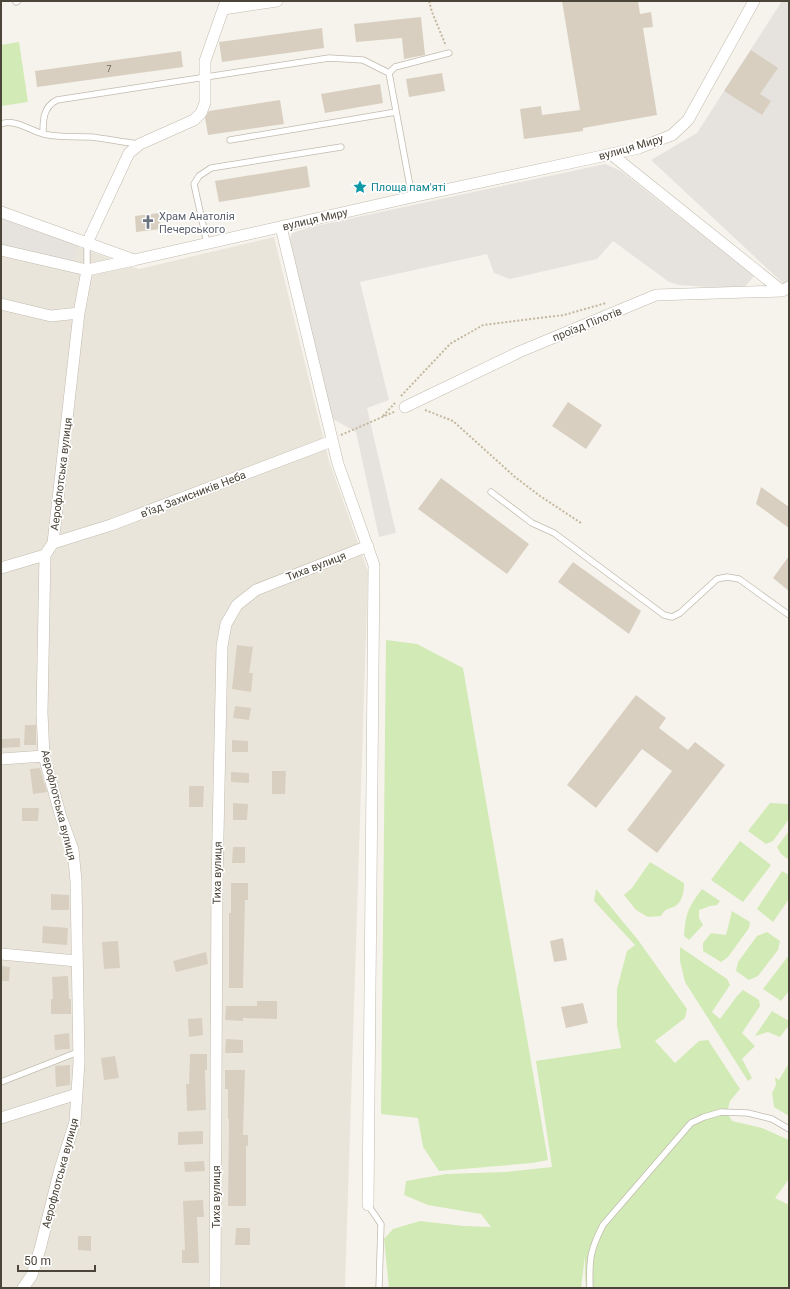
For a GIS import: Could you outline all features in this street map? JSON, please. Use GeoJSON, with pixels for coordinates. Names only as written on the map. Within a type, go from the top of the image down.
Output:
{"type":"FeatureCollection","features":[{"type":"Feature","properties":{"kind":"street"},"geometry":{"type":"LineString","coordinates":[[87,243],[129,154],[140,144],[194,120],[201,113],[205,103],[205,60],[225,5],[277,1]]}},
{"type":"Feature","properties":{"kind":"street","name":"вулиця Миру"},"geometry":{"type":"LineString","coordinates":[[87,270],[639,148],[660,141],[672,135],[688,120],[754,1]]}},
{"type":"Feature","properties":{"kind":"street","name":"проїзд Пілотів"},"geometry":{"type":"LineString","coordinates":[[611,154],[785,289]]}},
{"type":"Feature","properties":{"kind":"street"},"geometry":{"type":"LineString","coordinates":[[1,212],[134,260]]}},
{"type":"Feature","properties":{"kind":"street"},"geometry":{"type":"LineString","coordinates":[[281,226],[338,464],[374,565],[368,1205]]}},
{"type":"Feature","properties":{"kind":"street"},"geometry":{"type":"LineString","coordinates":[[1,250],[87,270]]}},
{"type":"Feature","properties":{"kind":"street","name":"Аерофлотська вулиця"},"geometry":{"type":"LineString","coordinates":[[24,1288],[32,1275],[40,1250],[60,1169],[75,1122],[77,1094],[76,881],[73,850],[60,817],[44,756],[42,713],[45,555],[53,543],[79,313],[87,270]]}},
{"type":"Feature","properties":{"kind":"street","name":"проїзд Пілотів"},"geometry":{"type":"LineString","coordinates":[[405,407],[519,352],[656,295],[785,289]]}},
{"type":"Feature","properties":{"kind":"street"},"geometry":{"type":"LineString","coordinates":[[1,304],[52,316],[79,313]]}},
{"type":"Feature","properties":{"kind":"street","name":"в'їзд Захисників Неба"},"geometry":{"type":"LineString","coordinates":[[53,543],[111,525],[332,441]]}},
{"type":"Feature","properties":{"kind":"street","name":"Тиха вулиця"},"geometry":{"type":"LineString","coordinates":[[215,1288],[217,882],[222,646],[226,624],[236,606],[256,590],[368,546]]}},
{"type":"Feature","properties":{"kind":"street"},"geometry":{"type":"LineString","coordinates":[[1,568],[45,555]]}},
{"type":"Feature","properties":{"kind":"street"},"geometry":{"type":"LineString","coordinates":[[1,759],[44,756]]}},
{"type":"Feature","properties":{"kind":"street"},"geometry":{"type":"LineString","coordinates":[[1,954],[77,961]]}},
{"type":"Feature","properties":{"kind":"street"},"geometry":{"type":"LineString","coordinates":[[1,1118],[77,1094]]}},
{"type":"Feature","properties":{"kind":"lane"},"geometry":{"type":"LineString","coordinates":[[389,73],[395,67],[449,53]]}},
{"type":"Feature","properties":{"kind":"lane"},"geometry":{"type":"LineString","coordinates":[[43,134],[44,114],[52,102],[57,100],[330,58],[363,60],[389,73]]}},
{"type":"Feature","properties":{"kind":"lane"},"geometry":{"type":"LineString","coordinates":[[389,73],[412,197]]}},
{"type":"Feature","properties":{"kind":"lane"},"geometry":{"type":"LineString","coordinates":[[230,140],[396,112]]}},
{"type":"Feature","properties":{"kind":"lane"},"geometry":{"type":"LineString","coordinates":[[1,124],[5,122],[16,123],[33,132],[54,137],[89,137],[140,144]]}},
{"type":"Feature","properties":{"kind":"lane"},"geometry":{"type":"LineString","coordinates":[[206,243],[194,184],[199,176],[211,168],[341,146]]}},
{"type":"Feature","properties":{"kind":"lane"},"geometry":{"type":"LineString","coordinates":[[87,243],[87,270]]}},
{"type":"Feature","properties":{"kind":"lane"},"geometry":{"type":"LineString","coordinates":[[492,492],[532,523],[554,533],[664,615],[672,617],[680,613],[717,579],[727,576],[739,580],[789,615]]}},
{"type":"Feature","properties":{"kind":"lane"},"geometry":{"type":"LineString","coordinates":[[1,1082],[78,1052]]}},
{"type":"Feature","properties":{"kind":"lane"},"geometry":{"type":"LineString","coordinates":[[590,1288],[590,1254],[603,1225],[691,1123],[721,1112],[748,1113],[772,1119],[789,1130]]}},
{"type":"Feature","properties":{"kind":"lane"},"geometry":{"type":"LineString","coordinates":[[368,1205],[381,1224],[378,1288]]}},
{"type":"Feature","properties":{"kind":"path"},"geometry":{"type":"LineString","coordinates":[[429,1],[449,53]]}},
{"type":"Feature","properties":{"kind":"path"},"geometry":{"type":"LineString","coordinates":[[382,416],[450,344],[483,324],[564,315],[608,303]]}},
{"type":"Feature","properties":{"kind":"path"},"geometry":{"type":"LineString","coordinates":[[332,441],[343,434],[405,407]]}},
{"type":"Feature","properties":{"kind":"path"},"geometry":{"type":"LineString","coordinates":[[421,408],[453,421],[515,477],[540,496],[581,523]]}},
{"type":"Feature","properties":{"kind":"shaded area"},"geometry":{"type":"Polygon","coordinates":[[[782,1],[789,1],[789,283],[785,285],[651,160],[697,133],[782,1]]]}},
{"type":"Feature","properties":{"kind":"shaded area"},"geometry":{"type":"Polygon","coordinates":[[[605,164],[621,171],[754,276],[743,289],[679,285],[669,282],[613,241],[597,259],[510,279],[494,273],[487,254],[360,282],[389,400],[367,408],[396,533],[379,537],[356,432],[331,418],[289,242],[292,233],[311,227],[605,164]]]}},
{"type":"Feature","properties":{"kind":"shaded area"},"geometry":{"type":"Polygon","coordinates":[[[1,218],[79,245],[73,262],[1,244],[1,218]]]}},
{"type":"Feature","properties":{"kind":"shaded area"},"geometry":{"type":"Polygon","coordinates":[[[1,219],[139,269],[274,237],[329,461],[368,571],[345,1288],[1,1288],[1,219]]]}},
{"type":"Feature","properties":{"kind":"green space"},"geometry":{"type":"Polygon","coordinates":[[[19,42],[28,102],[1,106],[1,45],[19,42]]]}},
{"type":"Feature","properties":{"kind":"green space"},"geometry":{"type":"Polygon","coordinates":[[[386,640],[417,644],[463,668],[548,1160],[532,1163],[439,1171],[423,1147],[418,1118],[381,1114],[386,640]]]}},
{"type":"Feature","properties":{"kind":"green space"},"geometry":{"type":"Polygon","coordinates":[[[770,803],[789,804],[789,819],[773,841],[766,844],[748,831],[770,803]]]}},
{"type":"Feature","properties":{"kind":"green space"},"geometry":{"type":"Polygon","coordinates":[[[789,831],[789,860],[781,854],[777,847],[789,831]]]}},
{"type":"Feature","properties":{"kind":"green space"},"geometry":{"type":"Polygon","coordinates":[[[740,841],[771,865],[743,902],[711,880],[740,841]]]}},
{"type":"Feature","properties":{"kind":"green space"},"geometry":{"type":"Polygon","coordinates":[[[650,862],[684,883],[683,895],[679,903],[665,911],[661,916],[648,917],[636,910],[624,895],[632,888],[650,862]]]}},
{"type":"Feature","properties":{"kind":"green space"},"geometry":{"type":"Polygon","coordinates":[[[782,871],[789,875],[789,899],[773,922],[757,909],[782,871]]]}},
{"type":"Feature","properties":{"kind":"green space"},"geometry":{"type":"Polygon","coordinates":[[[596,889],[638,940],[687,1009],[685,1018],[655,1041],[675,1063],[699,1041],[708,1040],[740,1089],[730,1101],[727,1112],[732,1121],[762,1128],[789,1140],[789,1179],[775,1198],[789,1205],[789,1288],[586,1288],[585,1256],[581,1288],[389,1288],[384,1239],[393,1229],[420,1221],[463,1226],[491,1227],[481,1214],[428,1205],[404,1195],[406,1181],[446,1174],[505,1172],[552,1167],[536,1061],[621,1048],[617,1026],[617,989],[627,951],[635,945],[594,901],[596,889]]]}},
{"type":"Feature","properties":{"kind":"green space"},"geometry":{"type":"Polygon","coordinates":[[[702,889],[720,901],[717,905],[699,910],[699,918],[703,925],[689,940],[684,936],[688,911],[702,889]]]}},
{"type":"Feature","properties":{"kind":"green space"},"geometry":{"type":"Polygon","coordinates":[[[732,911],[750,922],[749,928],[728,957],[721,962],[703,951],[703,943],[711,933],[726,935],[732,911]]]}},
{"type":"Feature","properties":{"kind":"green space"},"geometry":{"type":"Polygon","coordinates":[[[767,932],[780,941],[778,950],[758,976],[749,980],[736,971],[738,962],[757,936],[767,932]]]}},
{"type":"Feature","properties":{"kind":"green space"},"geometry":{"type":"Polygon","coordinates":[[[680,947],[727,979],[730,985],[712,1012],[720,1019],[743,990],[759,1000],[760,1006],[742,1033],[755,1046],[742,1059],[752,1078],[748,1081],[685,982],[680,961],[680,947]]]}},
{"type":"Feature","properties":{"kind":"green space"},"geometry":{"type":"Polygon","coordinates":[[[789,955],[789,991],[781,1001],[763,989],[789,955]]]}},
{"type":"Feature","properties":{"kind":"green space"},"geometry":{"type":"Polygon","coordinates":[[[772,1011],[789,1021],[789,1025],[780,1037],[768,1032],[755,1036],[772,1011]]]}},
{"type":"Feature","properties":{"kind":"green space"},"geometry":{"type":"Polygon","coordinates":[[[789,1063],[789,1116],[774,1107],[772,1093],[776,1085],[775,1077],[779,1080],[789,1063]]]}},
{"type":"Feature","properties":{"kind":"building"},"geometry":{"type":"Polygon","coordinates":[[[562,1],[638,1],[640,14],[651,12],[653,27],[643,28],[657,115],[583,128],[583,131],[524,139],[520,109],[541,106],[542,115],[580,110],[562,1]]]}},
{"type":"Feature","properties":{"kind":"building"},"geometry":{"type":"Polygon","coordinates":[[[421,17],[425,55],[404,59],[402,38],[356,42],[354,24],[421,17]]]}},
{"type":"Feature","properties":{"kind":"building"},"geometry":{"type":"Polygon","coordinates":[[[322,28],[324,48],[222,62],[219,42],[322,28]]]}},
{"type":"Feature","properties":{"kind":"building"},"geometry":{"type":"Polygon","coordinates":[[[751,50],[778,68],[760,94],[771,101],[762,115],[724,91],[751,50]]]}},
{"type":"Feature","properties":{"kind":"building"},"geometry":{"type":"Polygon","coordinates":[[[181,51],[183,67],[37,87],[35,71],[181,51]]]}},
{"type":"Feature","properties":{"kind":"building"},"geometry":{"type":"Polygon","coordinates":[[[442,73],[445,91],[409,97],[406,79],[442,73]]]}},
{"type":"Feature","properties":{"kind":"building"},"geometry":{"type":"Polygon","coordinates":[[[380,84],[383,103],[325,113],[321,94],[380,84]]]}},
{"type":"Feature","properties":{"kind":"building"},"geometry":{"type":"Polygon","coordinates":[[[280,100],[284,124],[208,135],[205,118],[209,111],[280,100]]]}},
{"type":"Feature","properties":{"kind":"building"},"geometry":{"type":"Polygon","coordinates":[[[307,166],[310,187],[219,202],[215,181],[307,166]]]}},
{"type":"Feature","properties":{"kind":"building","name":"Храм Анатолія Печерського"},"geometry":{"type":"Polygon","coordinates":[[[159,213],[161,229],[136,232],[135,216],[159,213]]]}},
{"type":"Feature","properties":{"kind":"building"},"geometry":{"type":"Polygon","coordinates":[[[568,402],[602,425],[586,449],[552,426],[568,402]]]}},
{"type":"Feature","properties":{"kind":"building"},"geometry":{"type":"Polygon","coordinates":[[[441,478],[529,544],[507,574],[418,509],[441,478]]]}},
{"type":"Feature","properties":{"kind":"building"},"geometry":{"type":"Polygon","coordinates":[[[761,487],[789,507],[789,528],[756,504],[761,487]]]}},
{"type":"Feature","properties":{"kind":"building"},"geometry":{"type":"Polygon","coordinates":[[[789,556],[789,591],[773,578],[789,556]]]}},
{"type":"Feature","properties":{"kind":"building"},"geometry":{"type":"Polygon","coordinates":[[[573,562],[641,611],[629,634],[558,582],[573,562]]]}},
{"type":"Feature","properties":{"kind":"building"},"geometry":{"type":"Polygon","coordinates":[[[237,645],[253,647],[249,673],[253,673],[251,692],[232,689],[237,645]]]}},
{"type":"Feature","properties":{"kind":"building"},"geometry":{"type":"Polygon","coordinates":[[[636,695],[666,718],[659,728],[688,750],[695,742],[725,765],[657,853],[627,830],[672,771],[642,749],[596,808],[567,785],[636,695]]]}},
{"type":"Feature","properties":{"kind":"building"},"geometry":{"type":"Polygon","coordinates":[[[235,706],[251,708],[249,720],[233,718],[235,706]]]}},
{"type":"Feature","properties":{"kind":"building"},"geometry":{"type":"Polygon","coordinates":[[[25,725],[36,725],[36,745],[24,745],[25,725]]]}},
{"type":"Feature","properties":{"kind":"building"},"geometry":{"type":"Polygon","coordinates":[[[20,738],[20,747],[1,748],[1,739],[20,738]]]}},
{"type":"Feature","properties":{"kind":"building"},"geometry":{"type":"Polygon","coordinates":[[[232,740],[248,741],[248,752],[232,752],[232,740]]]}},
{"type":"Feature","properties":{"kind":"building"},"geometry":{"type":"Polygon","coordinates":[[[40,768],[47,792],[33,794],[30,769],[40,768]]]}},
{"type":"Feature","properties":{"kind":"building"},"geometry":{"type":"Polygon","coordinates":[[[272,771],[286,771],[285,794],[272,794],[272,771]]]}},
{"type":"Feature","properties":{"kind":"building"},"geometry":{"type":"Polygon","coordinates":[[[231,772],[249,773],[249,783],[231,782],[231,772]]]}},
{"type":"Feature","properties":{"kind":"building"},"geometry":{"type":"Polygon","coordinates":[[[189,786],[204,786],[203,807],[189,807],[189,786]]]}},
{"type":"Feature","properties":{"kind":"building"},"geometry":{"type":"Polygon","coordinates":[[[233,803],[248,804],[247,820],[233,820],[233,803]]]}},
{"type":"Feature","properties":{"kind":"building"},"geometry":{"type":"Polygon","coordinates":[[[22,808],[39,808],[38,821],[22,821],[22,808]]]}},
{"type":"Feature","properties":{"kind":"building"},"geometry":{"type":"Polygon","coordinates":[[[233,847],[245,847],[245,863],[232,863],[233,847]]]}},
{"type":"Feature","properties":{"kind":"building"},"geometry":{"type":"Polygon","coordinates":[[[231,883],[248,883],[248,900],[245,900],[243,988],[229,988],[229,913],[231,913],[231,883]]]}},
{"type":"Feature","properties":{"kind":"building"},"geometry":{"type":"Polygon","coordinates":[[[51,894],[69,895],[69,910],[51,910],[51,894]]]}},
{"type":"Feature","properties":{"kind":"building"},"geometry":{"type":"Polygon","coordinates":[[[43,926],[68,928],[67,945],[42,943],[43,926]]]}},
{"type":"Feature","properties":{"kind":"building"},"geometry":{"type":"Polygon","coordinates":[[[563,938],[567,960],[554,962],[550,941],[563,938]]]}},
{"type":"Feature","properties":{"kind":"building"},"geometry":{"type":"Polygon","coordinates":[[[118,941],[120,968],[104,969],[102,942],[118,941]]]}},
{"type":"Feature","properties":{"kind":"building"},"geometry":{"type":"Polygon","coordinates":[[[206,952],[208,964],[176,972],[173,961],[206,952]]]}},
{"type":"Feature","properties":{"kind":"building"},"geometry":{"type":"Polygon","coordinates":[[[1,966],[10,967],[9,981],[1,981],[1,966]]]}},
{"type":"Feature","properties":{"kind":"building"},"geometry":{"type":"Polygon","coordinates":[[[68,976],[71,1014],[51,1014],[51,999],[53,999],[52,977],[68,976]]]}},
{"type":"Feature","properties":{"kind":"building"},"geometry":{"type":"Polygon","coordinates":[[[257,1001],[277,1001],[277,1019],[243,1018],[243,1021],[225,1020],[226,1006],[257,1006],[257,1001]]]}},
{"type":"Feature","properties":{"kind":"building"},"geometry":{"type":"Polygon","coordinates":[[[583,1003],[588,1023],[566,1028],[561,1007],[583,1003]]]}},
{"type":"Feature","properties":{"kind":"building"},"geometry":{"type":"Polygon","coordinates":[[[202,1018],[203,1035],[189,1037],[188,1019],[202,1018]]]}},
{"type":"Feature","properties":{"kind":"building"},"geometry":{"type":"Polygon","coordinates":[[[69,1033],[70,1049],[55,1050],[54,1035],[69,1033]]]}},
{"type":"Feature","properties":{"kind":"building"},"geometry":{"type":"Polygon","coordinates":[[[226,1039],[243,1040],[243,1053],[225,1053],[226,1039]]]}},
{"type":"Feature","properties":{"kind":"building"},"geometry":{"type":"Polygon","coordinates":[[[190,1054],[207,1054],[207,1070],[205,1070],[206,1110],[187,1111],[186,1084],[189,1084],[190,1054]]]}},
{"type":"Feature","properties":{"kind":"building"},"geometry":{"type":"Polygon","coordinates":[[[115,1056],[119,1078],[104,1080],[101,1058],[115,1056]]]}},
{"type":"Feature","properties":{"kind":"building"},"geometry":{"type":"Polygon","coordinates":[[[70,1065],[70,1085],[56,1087],[55,1066],[70,1065]]]}},
{"type":"Feature","properties":{"kind":"building"},"geometry":{"type":"Polygon","coordinates":[[[225,1070],[245,1070],[243,1135],[248,1135],[248,1146],[246,1146],[246,1206],[228,1206],[229,1119],[228,1089],[225,1089],[225,1070]]]}},
{"type":"Feature","properties":{"kind":"building"},"geometry":{"type":"Polygon","coordinates":[[[203,1131],[203,1144],[178,1145],[178,1132],[203,1131]]]}},
{"type":"Feature","properties":{"kind":"building"},"geometry":{"type":"Polygon","coordinates":[[[204,1161],[205,1171],[185,1172],[184,1162],[204,1161]]]}},
{"type":"Feature","properties":{"kind":"building"},"geometry":{"type":"Polygon","coordinates":[[[203,1200],[204,1217],[197,1217],[199,1263],[182,1263],[182,1250],[185,1250],[183,1201],[203,1200]]]}},
{"type":"Feature","properties":{"kind":"building"},"geometry":{"type":"Polygon","coordinates":[[[236,1228],[250,1228],[250,1245],[235,1245],[236,1228]]]}},
{"type":"Feature","properties":{"kind":"building"},"geometry":{"type":"Polygon","coordinates":[[[78,1236],[91,1236],[91,1251],[78,1250],[78,1236]]]}},
{"type":"Feature","properties":{"kind":"place","name":"Площа пам'яті"},"geometry":{"type":"Point","coordinates":[360,187]}},
{"type":"Feature","properties":{"kind":"place","name":"Храм Анатолія Печерського"},"geometry":{"type":"Point","coordinates":[148,222]}}]}
